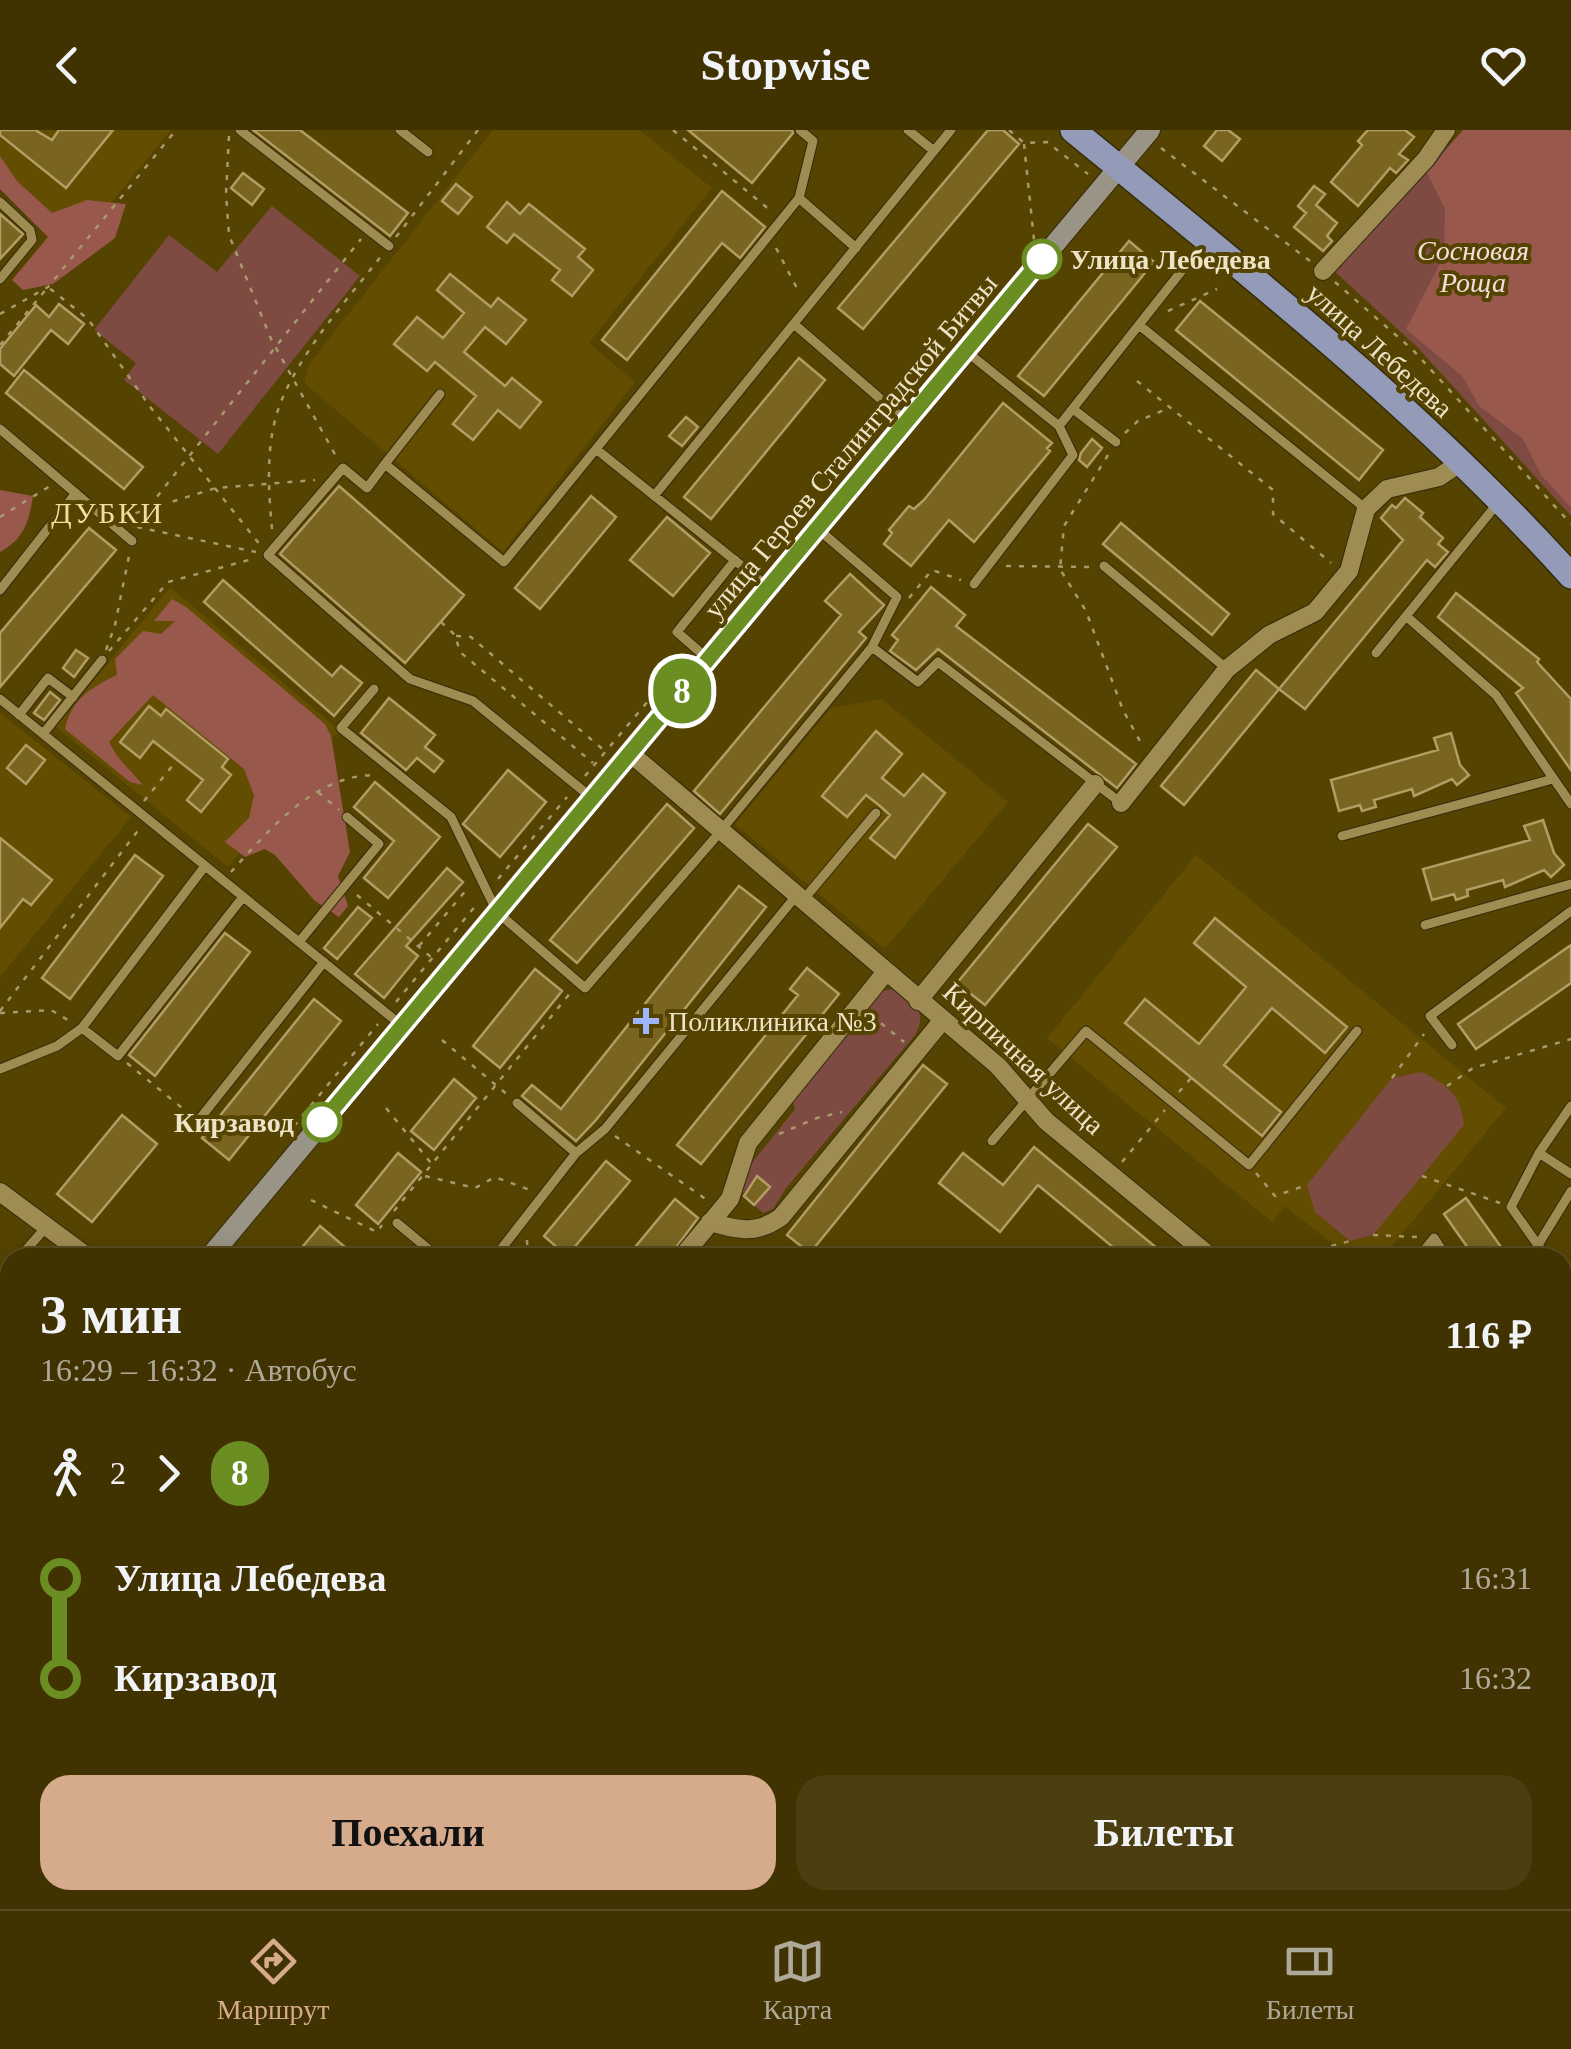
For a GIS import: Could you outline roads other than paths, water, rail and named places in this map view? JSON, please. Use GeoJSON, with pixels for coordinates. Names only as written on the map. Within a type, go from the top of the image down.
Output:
{"type":"FeatureCollection","features":[{"type":"Feature","properties":{"kind":"main road","name":"улица Лебедева"},"geometry":{"type":"LineString","coordinates":[[1074,130],[1347,358],[1461,462],[1571,576]]}},
{"type":"Feature","properties":{"kind":"street"},"geometry":{"type":"LineString","coordinates":[[1323,271],[1426,159],[1446,130]]}},
{"type":"Feature","properties":{"kind":"street","name":"улица Героев Сталинградской Битвы"},"geometry":{"type":"LineString","coordinates":[[211,1248],[395,1020],[497,912],[585,791],[622,756],[702,654],[768,587],[1147,133]]}},
{"type":"Feature","properties":{"kind":"street"},"geometry":{"type":"LineString","coordinates":[[1121,804],[1227,669],[1269,636],[1315,612],[1349,571],[1366,509],[1387,488],[1439,477],[1461,462]]}},
{"type":"Feature","properties":{"kind":"street"},"geometry":{"type":"LineString","coordinates":[[622,756],[720,831],[918,1001]]}},
{"type":"Feature","properties":{"kind":"street","name":"Кирпичная улица"},"geometry":{"type":"LineString","coordinates":[[1095,784],[918,1001],[998,1066],[1046,1121],[1201,1248]]}},
{"type":"Feature","properties":{"kind":"street"},"geometry":{"type":"LineString","coordinates":[[690,1248],[730,1199],[748,1143],[885,973]]}},
{"type":"Feature","properties":{"kind":"street"},"geometry":{"type":"LineString","coordinates":[[716,1216],[743,1232],[770,1226],[782,1217],[942,1021]]}},
{"type":"Feature","properties":{"kind":"street"},"geometry":{"type":"LineString","coordinates":[[0,1192],[76,1248]]}},
{"type":"Feature","properties":{"kind":"lane"},"geometry":{"type":"LineString","coordinates":[[240,130],[389,246]]}},
{"type":"Feature","properties":{"kind":"lane"},"geometry":{"type":"LineString","coordinates":[[400,130],[428,152]]}},
{"type":"Feature","properties":{"kind":"lane"},"geometry":{"type":"LineString","coordinates":[[385,464],[504,562],[799,198],[813,140],[800,130]]}},
{"type":"Feature","properties":{"kind":"lane"},"geometry":{"type":"LineString","coordinates":[[908,130],[934,152]]}},
{"type":"Feature","properties":{"kind":"lane"},"geometry":{"type":"LineString","coordinates":[[654,496],[952,130]]}},
{"type":"Feature","properties":{"kind":"lane"},"geometry":{"type":"LineString","coordinates":[[799,198],[856,248]]}},
{"type":"Feature","properties":{"kind":"lane"},"geometry":{"type":"LineString","coordinates":[[0,202],[30,230],[32,240],[0,279]]}},
{"type":"Feature","properties":{"kind":"lane"},"geometry":{"type":"LineString","coordinates":[[1059,426],[1207,239]]}},
{"type":"Feature","properties":{"kind":"lane"},"geometry":{"type":"LineString","coordinates":[[794,324],[906,422]]}},
{"type":"Feature","properties":{"kind":"lane"},"geometry":{"type":"LineString","coordinates":[[1140,325],[1366,509]]}},
{"type":"Feature","properties":{"kind":"lane"},"geometry":{"type":"LineString","coordinates":[[965,351],[1059,426],[1073,455],[974,584]]}},
{"type":"Feature","properties":{"kind":"lane"},"geometry":{"type":"LineString","coordinates":[[440,394],[367,488],[343,468],[268,555],[410,679],[473,701],[585,791]]}},
{"type":"Feature","properties":{"kind":"lane"},"geometry":{"type":"LineString","coordinates":[[1073,409],[1116,442]]}},
{"type":"Feature","properties":{"kind":"lane"},"geometry":{"type":"LineString","coordinates":[[0,429],[129,538]]}},
{"type":"Feature","properties":{"kind":"lane"},"geometry":{"type":"LineString","coordinates":[[596,449],[768,587]]}},
{"type":"Feature","properties":{"kind":"lane"},"geometry":{"type":"LineString","coordinates":[[0,590],[76,493]]}},
{"type":"Feature","properties":{"kind":"lane"},"geometry":{"type":"LineString","coordinates":[[1376,653],[1499,501]]}},
{"type":"Feature","properties":{"kind":"lane"},"geometry":{"type":"LineString","coordinates":[[374,690],[342,728],[451,818],[497,912],[585,988],[872,647],[897,598],[817,528]]}},
{"type":"Feature","properties":{"kind":"lane"},"geometry":{"type":"LineString","coordinates":[[702,654],[677,632],[735,560]]}},
{"type":"Feature","properties":{"kind":"lane"},"geometry":{"type":"LineString","coordinates":[[1104,566],[1227,669]]}},
{"type":"Feature","properties":{"kind":"lane"},"geometry":{"type":"LineString","coordinates":[[1406,616],[1496,695],[1571,804]]}},
{"type":"Feature","properties":{"kind":"lane"},"geometry":{"type":"LineString","coordinates":[[872,647],[918,682],[938,662],[1121,804]]}},
{"type":"Feature","properties":{"kind":"lane"},"geometry":{"type":"LineString","coordinates":[[44,734],[102,660]]}},
{"type":"Feature","properties":{"kind":"lane"},"geometry":{"type":"LineString","coordinates":[[20,714],[48,678],[72,697]]}},
{"type":"Feature","properties":{"kind":"lane"},"geometry":{"type":"LineString","coordinates":[[0,699],[395,1020]]}},
{"type":"Feature","properties":{"kind":"lane"},"geometry":{"type":"LineString","coordinates":[[1342,836],[1554,779]]}},
{"type":"Feature","properties":{"kind":"lane"},"geometry":{"type":"LineString","coordinates":[[502,1248],[576,1152],[605,1129],[799,898],[876,813]]}},
{"type":"Feature","properties":{"kind":"lane"},"geometry":{"type":"LineString","coordinates":[[299,942],[378,844],[347,816]]}},
{"type":"Feature","properties":{"kind":"lane"},"geometry":{"type":"LineString","coordinates":[[0,1069],[57,1046],[82,1028],[205,866]]}},
{"type":"Feature","properties":{"kind":"lane"},"geometry":{"type":"LineString","coordinates":[[1425,925],[1571,884]]}},
{"type":"Feature","properties":{"kind":"lane"},"geometry":{"type":"LineString","coordinates":[[82,1028],[118,1056],[244,897]]}},
{"type":"Feature","properties":{"kind":"lane"},"geometry":{"type":"LineString","coordinates":[[1452,1044],[1430,1016],[1571,912]]}},
{"type":"Feature","properties":{"kind":"lane"},"geometry":{"type":"LineString","coordinates":[[198,1121],[324,962]]}},
{"type":"Feature","properties":{"kind":"lane"},"geometry":{"type":"LineString","coordinates":[[992,1141],[1086,1031],[1249,1165],[1357,1031]]}},
{"type":"Feature","properties":{"kind":"lane"},"geometry":{"type":"LineString","coordinates":[[518,1103],[576,1152]]}},
{"type":"Feature","properties":{"kind":"lane"},"geometry":{"type":"LineString","coordinates":[[1571,1106],[1539,1153],[1510,1207],[1538,1246],[1571,1191]]}},
{"type":"Feature","properties":{"kind":"lane"},"geometry":{"type":"LineString","coordinates":[[1539,1153],[1571,1174]]}},
{"type":"Feature","properties":{"kind":"lane"},"geometry":{"type":"LineString","coordinates":[[397,1223],[427,1248]]}},
{"type":"Feature","properties":{"kind":"lane"},"geometry":{"type":"LineString","coordinates":[[28,1248],[47,1226]]}},
{"type":"Feature","properties":{"kind":"place","name":"Улица Лебедева"},"geometry":{"type":"Point","coordinates":[1042,259]}},
{"type":"Feature","properties":{"kind":"place","name":"Поликлиника №3"},"geometry":{"type":"Point","coordinates":[646,1021]}},
{"type":"Feature","properties":{"kind":"place","name":"Кирзавод"},"geometry":{"type":"Point","coordinates":[322,1122]}},
{"type":"Feature","properties":{"kind":"district","name":"ДУБКИ"},"geometry":{"type":"Point","coordinates":[108,513]}},
{"type":"Feature","properties":{"kind":"park label","name":"Сосновая Роща"},"geometry":{"type":"Point","coordinates":[1473,266]}}]}
